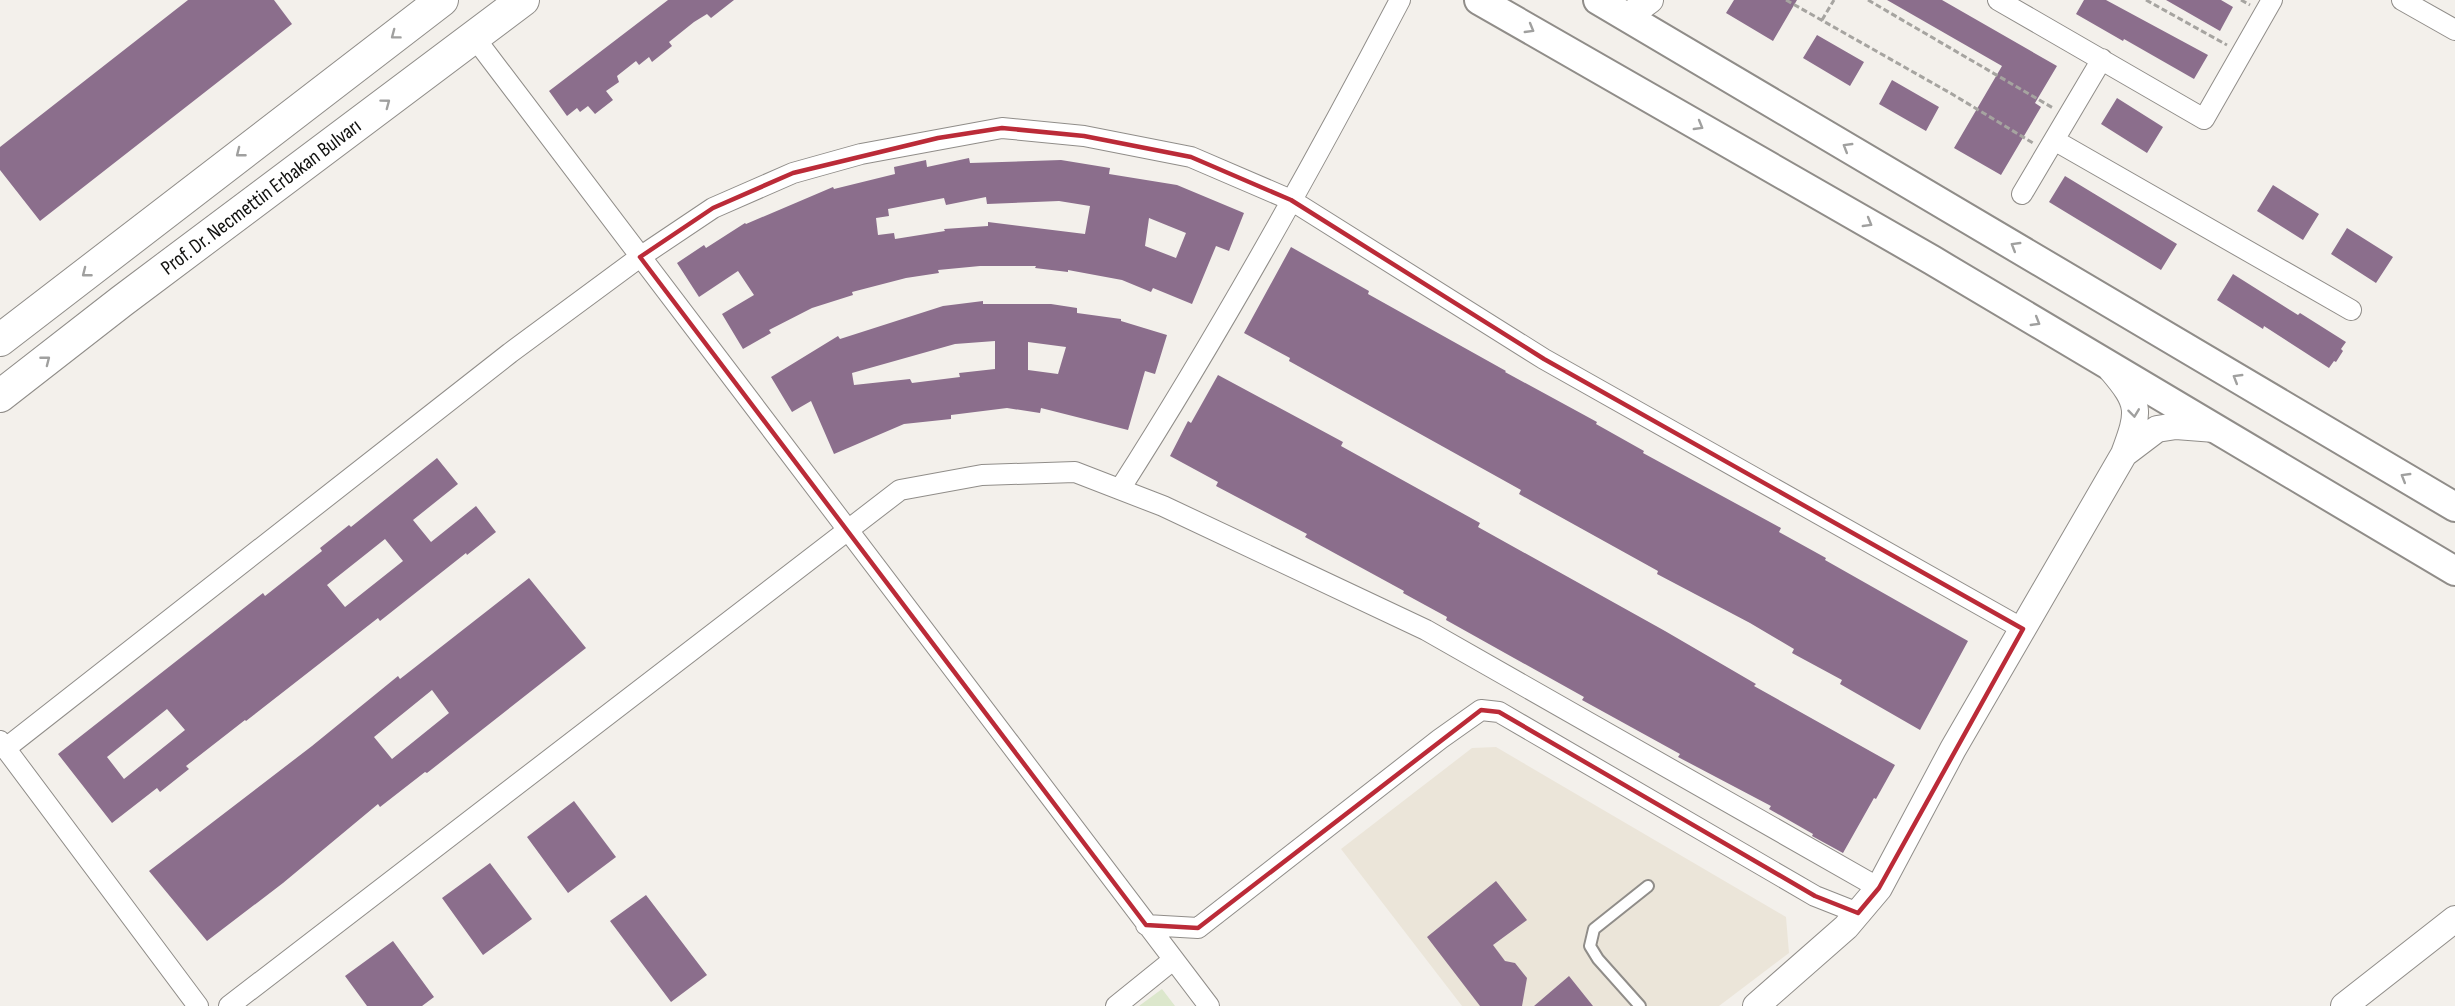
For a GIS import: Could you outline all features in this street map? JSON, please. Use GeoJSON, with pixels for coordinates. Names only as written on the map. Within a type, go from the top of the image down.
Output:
{"type":"FeatureCollection","features":[{"type":"Feature","properties":{"kind":"main road"},"geometry":{"type":"LineString","coordinates":[[0,340],[442,0]]}},
{"type":"Feature","properties":{"kind":"main road","name":"Prof. Dr. Necmettin Erbakan Bulvarı"},"geometry":{"type":"LineString","coordinates":[[0,396],[122,301],[524,0]]}},
{"type":"Feature","properties":{"kind":"main road"},"geometry":{"type":"LineString","coordinates":[[1479,0],[1932,260],[2455,571]]}},
{"type":"Feature","properties":{"kind":"main road"},"geometry":{"type":"LineString","coordinates":[[1598,0],[2455,507]]}},
{"type":"Feature","properties":{"kind":"street"},"geometry":{"type":"LineString","coordinates":[[1120,489],[1164,421],[1335,125],[1400,0]]}},
{"type":"Feature","properties":{"kind":"street"},"geometry":{"type":"LineString","coordinates":[[1628,17],[1650,0]]}},
{"type":"Feature","properties":{"kind":"street"},"geometry":{"type":"LineString","coordinates":[[1998,0],[2204,119],[2272,0]]}},
{"type":"Feature","properties":{"kind":"street"},"geometry":{"type":"LineString","coordinates":[[2402,0],[2455,30]]}},
{"type":"Feature","properties":{"kind":"street"},"geometry":{"type":"LineString","coordinates":[[474,37],[1209,1006]]}},
{"type":"Feature","properties":{"kind":"street"},"geometry":{"type":"LineString","coordinates":[[2022,194],[2102,59]]}},
{"type":"Feature","properties":{"kind":"street"},"geometry":{"type":"LineString","coordinates":[[198,1006],[3,744],[411,430],[640,257],[712,208],[793,173],[861,154],[938,138],[1002,128],[1084,136],[1191,157],[1291,200],[1544,359],[2023,629]]}},
{"type":"Feature","properties":{"kind":"street"},"geometry":{"type":"LineString","coordinates":[[2050,146],[2351,310]]}},
{"type":"Feature","properties":{"kind":"street"},"geometry":{"type":"LineString","coordinates":[[1756,1006],[1846,927],[1879,888],[1953,749],[2124,454],[2137,421],[2131,392],[2107,364]]}},
{"type":"Feature","properties":{"kind":"street"},"geometry":{"type":"LineString","coordinates":[[2124,454],[2157,429],[2176,426],[2215,429]]}},
{"type":"Feature","properties":{"kind":"street"},"geometry":{"type":"LineString","coordinates":[[229,1006],[900,490],[982,475],[1075,471],[1163,506],[1426,630],[1879,888]]}},
{"type":"Feature","properties":{"kind":"street"},"geometry":{"type":"LineString","coordinates":[[1146,924],[1198,928],[1440,739],[1481,710],[1499,712],[1815,896],[1858,913]]}},
{"type":"Feature","properties":{"kind":"street"},"geometry":{"type":"LineString","coordinates":[[2344,1006],[2455,919]]}},
{"type":"Feature","properties":{"kind":"street"},"geometry":{"type":"LineString","coordinates":[[1116,1006],[1173,960]]}},
{"type":"Feature","properties":{"kind":"lane"},"geometry":{"type":"LineString","coordinates":[[1640,1006],[1598,959],[1590,946],[1594,928],[1648,886]]}},
{"type":"Feature","properties":{"kind":"path"},"geometry":{"type":"LineString","coordinates":[[1786,0],[1952,94],[2050,146]]}},
{"type":"Feature","properties":{"kind":"path"},"geometry":{"type":"LineString","coordinates":[[1822,20],[1834,0]]}},
{"type":"Feature","properties":{"kind":"path"},"geometry":{"type":"LineString","coordinates":[[1868,0],[2068,116]]}},
{"type":"Feature","properties":{"kind":"path"},"geometry":{"type":"LineString","coordinates":[[2146,0],[2241,54]]}},
{"type":"Feature","properties":{"kind":"path"},"geometry":{"type":"LineString","coordinates":[[2154,5],[2157,0]]}},
{"type":"Feature","properties":{"kind":"highlighted area"},"geometry":{"type":"Polygon","coordinates":[[[1002,128],[1084,136],[1191,157],[1291,200],[1544,359],[2023,629],[1879,888],[1858,913],[1815,896],[1499,712],[1481,710],[1198,928],[1146,925],[640,257],[713,208],[793,173],[938,138],[1002,128]]]}},
{"type":"Feature","properties":{"kind":"shaded area"},"geometry":{"type":"Polygon","coordinates":[[[1496,747],[1786,917],[1789,953],[1719,1006],[1462,1006],[1341,849],[1472,748],[1496,747]]]}},
{"type":"Feature","properties":{"kind":"green space"},"geometry":{"type":"Polygon","coordinates":[[[1162,989],[1175,1006],[1139,1006],[1162,989]]]}},
{"type":"Feature","properties":{"kind":"building"},"geometry":{"type":"Polygon","coordinates":[[[188,0],[274,0],[292,24],[40,221],[0,170],[0,147],[188,0]]]}},
{"type":"Feature","properties":{"kind":"building"},"geometry":{"type":"Polygon","coordinates":[[[668,0],[734,0],[711,18],[707,14],[694,22],[669,42],[672,46],[652,62],[649,57],[639,65],[636,61],[617,76],[619,82],[606,91],[613,100],[595,114],[588,106],[580,112],[577,108],[567,116],[549,91],[668,0]]]}},
{"type":"Feature","properties":{"kind":"building"},"geometry":{"type":"Polygon","coordinates":[[[1734,0],[1797,0],[1773,41],[1726,13],[1734,0]]]}},
{"type":"Feature","properties":{"kind":"building"},"geometry":{"type":"Polygon","coordinates":[[[1887,0],[1942,0],[2057,66],[2035,103],[2041,107],[2001,175],[1954,148],[2002,66],[1887,0]]]}},
{"type":"Feature","properties":{"kind":"building"},"geometry":{"type":"Polygon","coordinates":[[[2084,0],[2106,0],[2208,55],[2194,79],[2076,14],[2084,0]]]}},
{"type":"Feature","properties":{"kind":"building"},"geometry":{"type":"Polygon","coordinates":[[[2166,0],[2221,0],[2233,7],[2220,31],[2166,0]]]}},
{"type":"Feature","properties":{"kind":"building"},"geometry":{"type":"Polygon","coordinates":[[[1817,35],[1864,62],[1850,86],[1803,58],[1817,35]]]}},
{"type":"Feature","properties":{"kind":"building"},"geometry":{"type":"Polygon","coordinates":[[[1892,80],[1939,107],[1926,131],[1879,104],[1892,80]]]}},
{"type":"Feature","properties":{"kind":"building"},"geometry":{"type":"Polygon","coordinates":[[[2117,98],[2163,127],[2147,153],[2101,124],[2117,98]]]}},
{"type":"Feature","properties":{"kind":"building"},"geometry":{"type":"Polygon","coordinates":[[[969,158],[970,163],[1061,160],[1110,168],[1109,174],[1177,185],[1244,213],[1229,251],[1216,246],[1192,304],[1153,288],[1151,292],[1122,280],[1068,270],[1068,272],[1035,268],[1036,266],[980,266],[938,270],[939,273],[906,278],[852,292],[853,295],[812,308],[769,330],[771,333],[743,349],[722,314],[754,295],[738,271],[699,297],[677,263],[704,245],[706,248],[745,223],[833,187],[834,189],[895,174],[894,167],[926,160],[927,167],[969,158]],[[986,197],[946,205],[944,198],[888,209],[889,216],[876,218],[878,235],[894,233],[895,239],[945,231],[944,229],[988,226],[988,222],[1085,234],[1090,206],[1059,201],[987,204],[986,197]],[[1149,218],[1145,246],[1176,258],[1186,233],[1149,218]]]}},
{"type":"Feature","properties":{"kind":"building"},"geometry":{"type":"Polygon","coordinates":[[[2065,176],[2177,244],[2161,270],[2049,202],[2065,176]]]}},
{"type":"Feature","properties":{"kind":"building"},"geometry":{"type":"Polygon","coordinates":[[[2273,185],[2319,214],[2303,240],[2257,211],[2273,185]]]}},
{"type":"Feature","properties":{"kind":"building"},"geometry":{"type":"Polygon","coordinates":[[[2347,228],[2393,257],[2376,283],[2331,254],[2347,228]]]}},
{"type":"Feature","properties":{"kind":"building"},"geometry":{"type":"Polygon","coordinates":[[[1291,247],[1369,291],[1368,294],[1597,422],[1596,424],[1644,451],[1643,453],[1781,528],[1779,532],[1826,558],[1825,560],[1968,641],[1920,730],[1840,684],[1842,680],[1792,653],[1794,649],[1750,623],[1657,574],[1658,571],[1519,494],[1521,490],[1289,361],[1290,358],[1244,333],[1291,247]]]}},
{"type":"Feature","properties":{"kind":"building"},"geometry":{"type":"Polygon","coordinates":[[[2233,274],[2346,342],[2336,362],[2334,361],[2329,368],[2264,326],[2263,329],[2217,300],[2233,274]]]}},
{"type":"Feature","properties":{"kind":"building"},"geometry":{"type":"Polygon","coordinates":[[[983,301],[983,304],[1051,304],[1077,308],[1077,313],[1121,319],[1121,321],[1167,335],[1155,374],[1145,371],[1128,430],[1041,408],[1040,413],[1007,408],[951,415],[951,419],[904,424],[834,454],[811,401],[792,412],[771,377],[838,336],[840,339],[943,306],[983,301]],[[995,341],[955,344],[852,373],[854,385],[910,379],[912,383],[960,377],[959,373],[995,369],[995,341]],[[1028,342],[1028,370],[1058,374],[1066,347],[1028,342]]]}},
{"type":"Feature","properties":{"kind":"building"},"geometry":{"type":"Polygon","coordinates":[[[1218,375],[1343,442],[1341,446],[1480,523],[1478,527],[1665,631],[1756,684],[1754,686],[1895,765],[1843,853],[1769,809],[1771,806],[1678,757],[1680,754],[1582,700],[1584,697],[1446,620],[1447,617],[1403,593],[1404,591],[1305,537],[1307,534],[1216,486],[1218,482],[1170,456],[1188,421],[1191,423],[1218,375]]]}},
{"type":"Feature","properties":{"kind":"building"},"geometry":{"type":"Polygon","coordinates":[[[437,458],[458,484],[413,520],[431,542],[476,506],[496,532],[380,621],[378,618],[245,720],[186,766],[189,769],[160,792],[157,788],[112,823],[58,754],[263,593],[265,596],[322,551],[320,548],[349,525],[351,527],[437,458]],[[385,539],[327,585],[345,607],[403,561],[385,539]],[[167,709],[107,757],[124,779],[185,730],[167,709]]]}},
{"type":"Feature","properties":{"kind":"building"},"geometry":{"type":"Polygon","coordinates":[[[529,578],[586,648],[427,773],[425,772],[380,807],[378,804],[283,883],[207,941],[149,871],[312,746],[398,676],[400,679],[529,578]],[[432,690],[374,737],[392,759],[449,713],[432,690]]]}},
{"type":"Feature","properties":{"kind":"building"},"geometry":{"type":"Polygon","coordinates":[[[574,801],[616,857],[568,893],[527,837],[574,801]]]}},
{"type":"Feature","properties":{"kind":"building"},"geometry":{"type":"Polygon","coordinates":[[[490,863],[532,919],[483,955],[442,898],[490,863]]]}},
{"type":"Feature","properties":{"kind":"building"},"geometry":{"type":"Polygon","coordinates":[[[1496,881],[1527,920],[1493,945],[1505,961],[1515,963],[1527,978],[1522,1006],[1480,1006],[1427,937],[1496,881]]]}},
{"type":"Feature","properties":{"kind":"building"},"geometry":{"type":"Polygon","coordinates":[[[646,895],[707,975],[671,1002],[610,921],[646,895]]]}},
{"type":"Feature","properties":{"kind":"building"},"geometry":{"type":"Polygon","coordinates":[[[393,941],[434,997],[422,1006],[367,1006],[345,976],[393,941]]]}},
{"type":"Feature","properties":{"kind":"building"},"geometry":{"type":"Polygon","coordinates":[[[1569,976],[1593,1006],[1534,1006],[1569,976]]]}}]}
